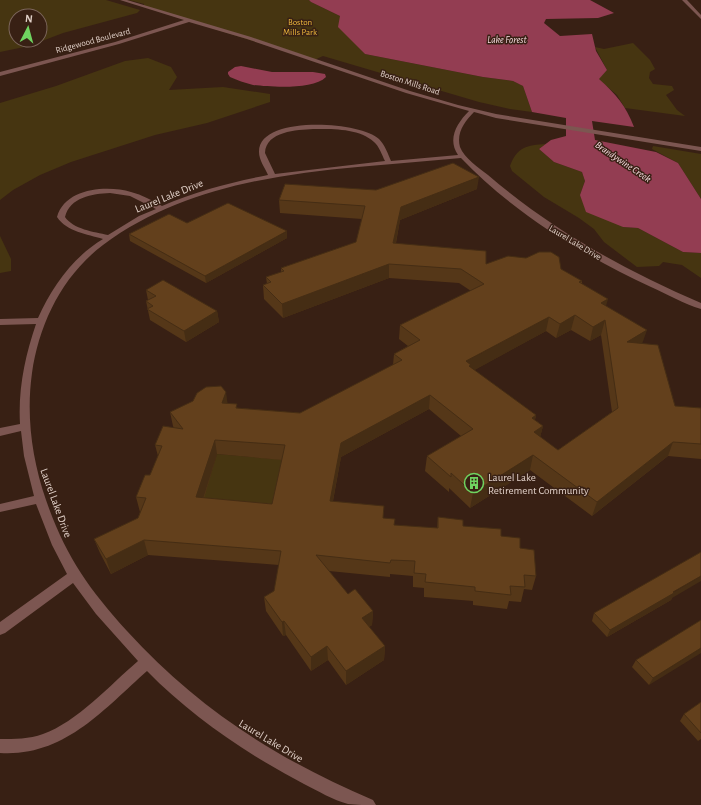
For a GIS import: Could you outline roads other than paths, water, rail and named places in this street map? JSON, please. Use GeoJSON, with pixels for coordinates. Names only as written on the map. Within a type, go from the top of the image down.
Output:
{"type":"FeatureCollection","features":[{"type":"Feature","properties":{"kind":"street","name":"Boston Mills Road"},"geometry":{"type":"LineString","coordinates":[[122,0],[270,45],[439,102],[536,123],[701,149]]}},
{"type":"Feature","properties":{"kind":"street"},"geometry":{"type":"LineString","coordinates":[[684,0],[701,18]]}},
{"type":"Feature","properties":{"kind":"street","name":"Ridgewood Boulevard"},"geometry":{"type":"LineString","coordinates":[[0,74],[117,43],[189,20]]}},
{"type":"Feature","properties":{"kind":"street"},"geometry":{"type":"LineString","coordinates":[[463,156],[457,148],[458,128],[473,110]]}},
{"type":"Feature","properties":{"kind":"street"},"geometry":{"type":"LineString","coordinates":[[272,175],[263,157],[263,144],[277,134],[302,127],[333,126],[367,134],[376,140],[380,145],[389,163]]}},
{"type":"Feature","properties":{"kind":"street","name":"Laurel Lake Drive"},"geometry":{"type":"LineString","coordinates":[[368,805],[308,776],[264,752],[231,732],[196,706],[147,662],[113,624],[75,575],[60,549],[40,499],[29,464],[25,426],[28,368],[42,320],[66,278],[92,251],[109,238],[144,217],[200,194],[272,175],[339,166],[463,156],[508,197],[561,235],[615,266],[701,306]]}},
{"type":"Feature","properties":{"kind":"street"},"geometry":{"type":"LineString","coordinates":[[109,238],[73,228],[65,224],[61,217],[63,209],[71,201],[84,195],[113,190],[135,195],[162,209]]}},
{"type":"Feature","properties":{"kind":"street"},"geometry":{"type":"LineString","coordinates":[[0,322],[42,320]]}},
{"type":"Feature","properties":{"kind":"street"},"geometry":{"type":"LineString","coordinates":[[0,432],[25,426]]}},
{"type":"Feature","properties":{"kind":"street"},"geometry":{"type":"LineString","coordinates":[[0,508],[40,499]]}},
{"type":"Feature","properties":{"kind":"street"},"geometry":{"type":"LineString","coordinates":[[0,628],[75,575]]}},
{"type":"Feature","properties":{"kind":"street"},"geometry":{"type":"LineString","coordinates":[[0,746],[10,748],[32,746],[63,733],[77,723],[147,662]]}},
{"type":"Feature","properties":{"kind":"water","name":"Lake Forest"},"geometry":{"type":"Polygon","coordinates":[[[309,0],[590,0],[614,13],[598,18],[546,19],[544,23],[560,36],[592,34],[596,51],[607,70],[599,79],[620,101],[628,113],[634,127],[592,121],[595,140],[656,152],[678,163],[701,199],[701,253],[683,252],[638,228],[623,227],[586,212],[580,195],[585,181],[582,172],[554,162],[539,149],[551,140],[566,136],[566,118],[532,112],[523,86],[513,81],[483,77],[365,54],[338,27],[340,16],[309,0]]]}},
{"type":"Feature","properties":{"kind":"water"},"geometry":{"type":"Polygon","coordinates":[[[241,66],[272,72],[313,72],[325,74],[326,77],[312,84],[302,86],[281,87],[253,85],[230,77],[228,74],[228,72],[235,67],[241,66]]]}},
{"type":"Feature","properties":{"kind":"place","name":"Laurel Lake Retirement Community"},"geometry":{"type":"Point","coordinates":[474,483]}},
{"type":"Feature","properties":{"kind":"park label","name":"Boston Mills Park"},"geometry":{"type":"Point","coordinates":[300,28]}},
{"type":"Feature","properties":{"kind":"water label","name":"Brandywine Creek"},"geometry":{"type":"Point","coordinates":[623,162]}}]}
